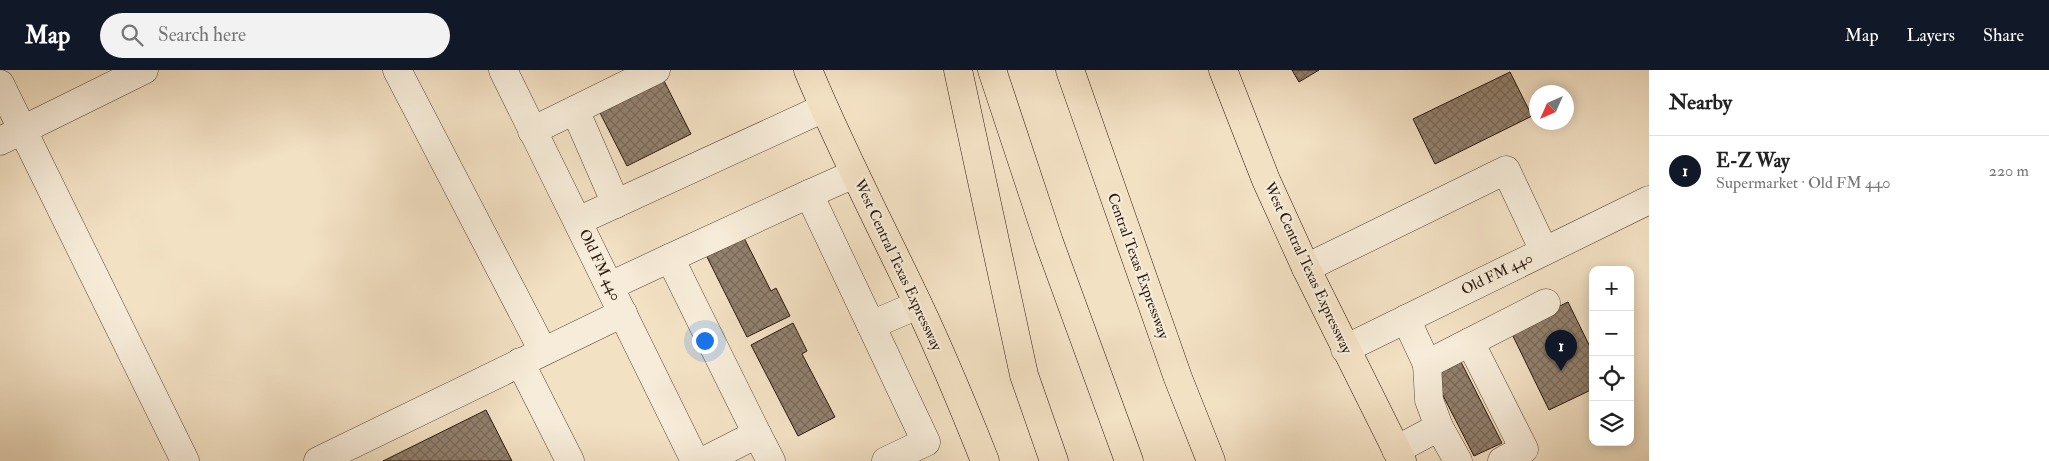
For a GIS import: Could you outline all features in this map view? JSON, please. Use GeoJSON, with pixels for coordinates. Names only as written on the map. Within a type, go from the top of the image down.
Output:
{"type":"FeatureCollection","features":[{"type":"Feature","properties":{"kind":"main road","name":"West Central Texas Expressway"},"geometry":{"type":"LineString","coordinates":[[808,70],[854,174],[955,386],[985,461]]}},
{"type":"Feature","properties":{"kind":"main road"},"geometry":{"type":"LineString","coordinates":[[958,70],[1024,376],[1054,461]]}},
{"type":"Feature","properties":{"kind":"main road"},"geometry":{"type":"LineString","coordinates":[[992,70],[1056,261],[1129,461]]}},
{"type":"Feature","properties":{"kind":"main road","name":"Central Texas Expressway"},"geometry":{"type":"LineString","coordinates":[[1070,70],[1178,378],[1211,461]]}},
{"type":"Feature","properties":{"kind":"main road","name":"West Central Texas Expressway"},"geometry":{"type":"LineString","coordinates":[[1224,70],[1266,180],[1345,349],[1399,455]]}},
{"type":"Feature","properties":{"kind":"street"},"geometry":{"type":"LineString","coordinates":[[11,135],[144,70]]}},
{"type":"Feature","properties":{"kind":"street"},"geometry":{"type":"LineString","coordinates":[[397,70],[532,357],[570,461]]}},
{"type":"Feature","properties":{"kind":"street","name":"Old FM 440"},"geometry":{"type":"LineString","coordinates":[[503,70],[696,461]]}},
{"type":"Feature","properties":{"kind":"street"},"geometry":{"type":"LineString","coordinates":[[532,132],[656,70]]}},
{"type":"Feature","properties":{"kind":"street"},"geometry":{"type":"LineString","coordinates":[[0,84],[11,135],[185,461]]}},
{"type":"Feature","properties":{"kind":"street"},"geometry":{"type":"LineString","coordinates":[[578,221],[824,108]]}},
{"type":"Feature","properties":{"kind":"street"},"geometry":{"type":"LineString","coordinates":[[575,110],[616,204]]}},
{"type":"Feature","properties":{"kind":"street"},"geometry":{"type":"LineString","coordinates":[[1306,268],[1506,170],[1544,252]]}},
{"type":"Feature","properties":{"kind":"street"},"geometry":{"type":"LineString","coordinates":[[610,286],[854,174]]}},
{"type":"Feature","properties":{"kind":"street"},"geometry":{"type":"LineString","coordinates":[[809,194],[926,442],[886,461]]}},
{"type":"Feature","properties":{"kind":"street","name":"Old FM 440"},"geometry":{"type":"LineString","coordinates":[[1345,349],[1649,200]]}},
{"type":"Feature","properties":{"kind":"street"},"geometry":{"type":"LineString","coordinates":[[670,258],[771,461]]}},
{"type":"Feature","properties":{"kind":"street"},"geometry":{"type":"LineString","coordinates":[[1427,364],[1546,304]]}},
{"type":"Feature","properties":{"kind":"street"},"geometry":{"type":"LineString","coordinates":[[871,325],[918,305]]}},
{"type":"Feature","properties":{"kind":"street"},"geometry":{"type":"LineString","coordinates":[[318,461],[623,312]]}},
{"type":"Feature","properties":{"kind":"street"},"geometry":{"type":"LineString","coordinates":[[1406,319],[1427,364],[1429,400],[1439,427],[1458,461]]}},
{"type":"Feature","properties":{"kind":"street"},"geometry":{"type":"LineString","coordinates":[[1470,342],[1524,449],[1502,461]]}},
{"type":"Feature","properties":{"kind":"street"},"geometry":{"type":"LineString","coordinates":[[1399,455],[1439,427]]}},
{"type":"Feature","properties":{"kind":"street"},"geometry":{"type":"LineString","coordinates":[[704,461],[757,434]]}},
{"type":"Feature","properties":{"kind":"building"},"geometry":{"type":"Polygon","coordinates":[[[1292,70],[1319,70],[1299,82],[1292,70]]]}},
{"type":"Feature","properties":{"kind":"building"},"geometry":{"type":"Polygon","coordinates":[[[1510,72],[1529,110],[1529,117],[1435,164],[1413,119],[1510,72]]]}},
{"type":"Feature","properties":{"kind":"building"},"geometry":{"type":"Polygon","coordinates":[[[661,75],[691,134],[627,166],[597,107],[661,75]]]}},
{"type":"Feature","properties":{"kind":"building"},"geometry":{"type":"Polygon","coordinates":[[[740,230],[771,291],[776,288],[790,316],[747,337],[703,249],[740,230]]]}},
{"type":"Feature","properties":{"kind":"building"},"geometry":{"type":"Polygon","coordinates":[[[1568,302],[1589,345],[1589,391],[1549,410],[1510,330],[1568,302]]]}},
{"type":"Feature","properties":{"kind":"building"},"geometry":{"type":"Polygon","coordinates":[[[793,323],[807,351],[802,354],[835,417],[798,436],[751,345],[793,323]]]}},
{"type":"Feature","properties":{"kind":"building"},"geometry":{"type":"Polygon","coordinates":[[[1461,362],[1502,443],[1474,456],[1433,376],[1461,362]]]}},
{"type":"Feature","properties":{"kind":"building"},"geometry":{"type":"Polygon","coordinates":[[[486,410],[512,461],[383,461],[486,410]]]}},
{"type":"Feature","properties":{"kind":"place","name":"E-Z Way"},"geometry":{"type":"Point","coordinates":[1561,371]}}]}
